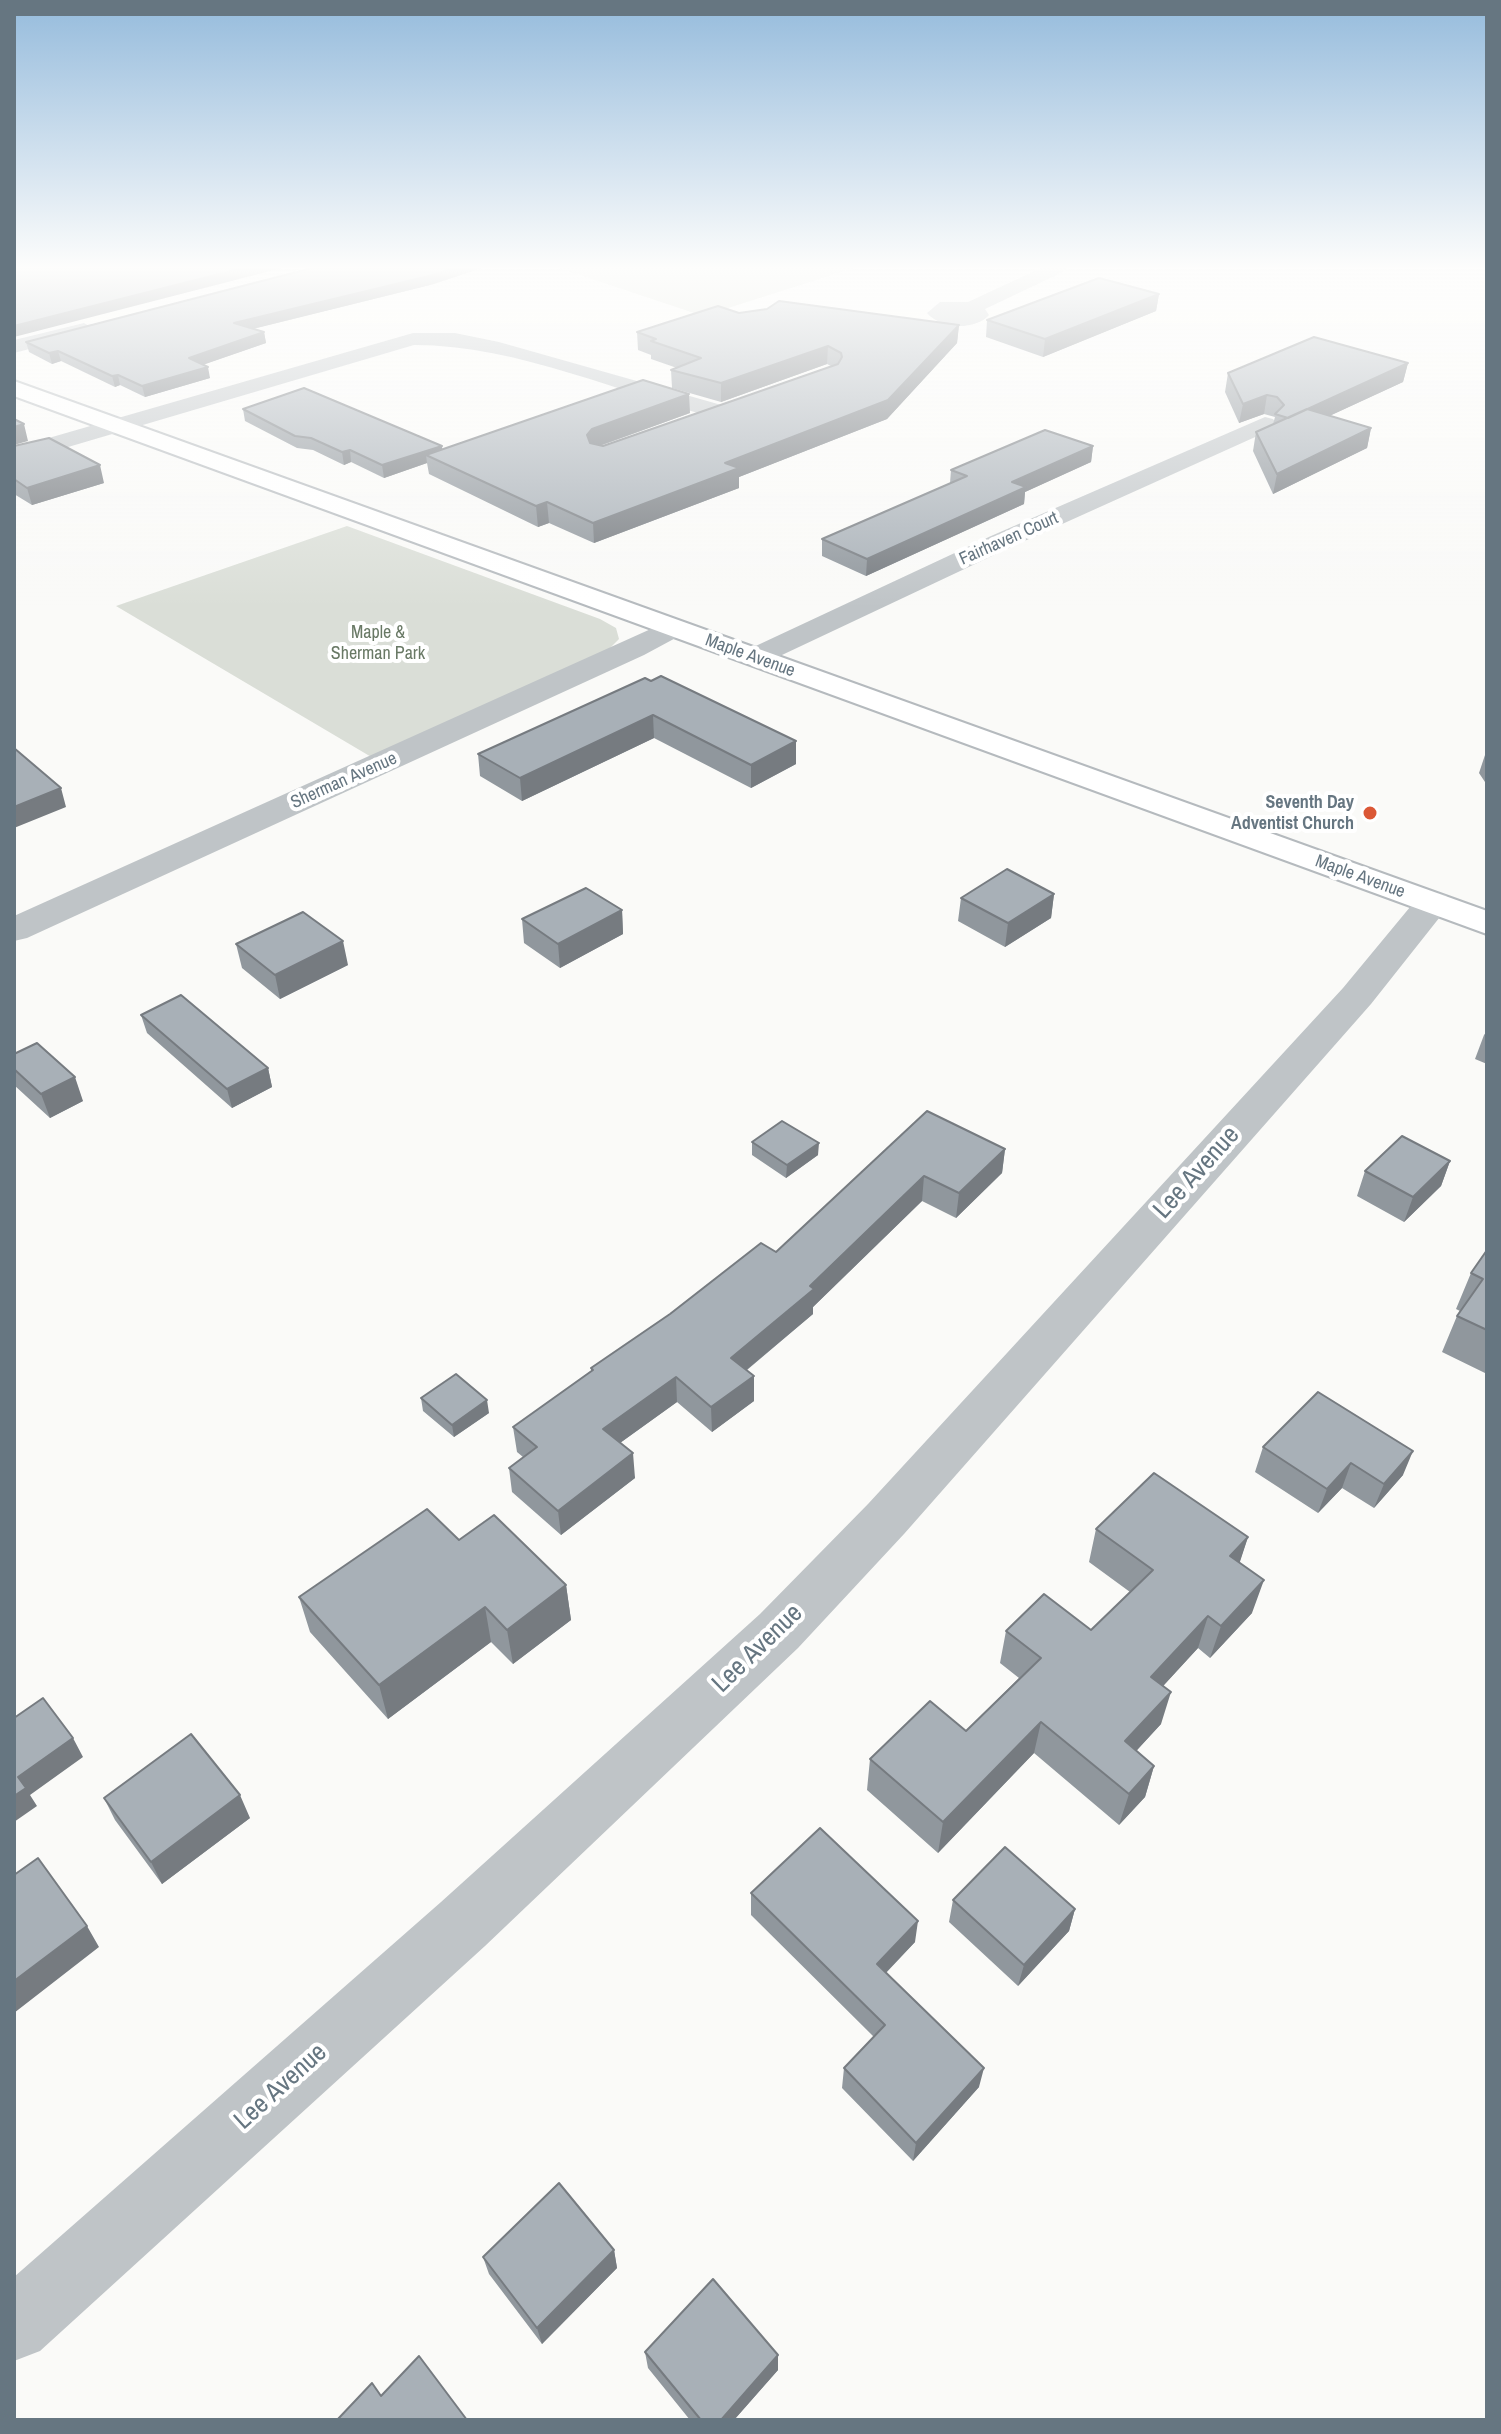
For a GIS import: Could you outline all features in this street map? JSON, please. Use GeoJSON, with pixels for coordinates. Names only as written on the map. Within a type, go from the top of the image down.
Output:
{"type":"FeatureCollection","features":[{"type":"Feature","properties":{"kind":"main road","name":"Maple Avenue"},"geometry":{"type":"LineString","coordinates":[[14,388],[1487,923]]}},
{"type":"Feature","properties":{"kind":"street"},"geometry":{"type":"LineString","coordinates":[[14,456],[269,382]]}},
{"type":"Feature","properties":{"kind":"street"},"geometry":{"type":"LineString","coordinates":[[628,382],[734,409],[693,425]]}},
{"type":"Feature","properties":{"kind":"street","name":"Fairhaven Court"},"geometry":{"type":"LineString","coordinates":[[755,657],[1000,542],[1265,424]]}},
{"type":"Feature","properties":{"kind":"street","name":"Sherman Avenue"},"geometry":{"type":"LineString","coordinates":[[14,930],[620,656],[673,628]]}},
{"type":"Feature","properties":{"kind":"street","name":"Lee Avenue"},"geometry":{"type":"LineString","coordinates":[[14,2325],[474,1914],[779,1631],[886,1519],[1335,1020],[1433,903]]}},
{"type":"Feature","properties":{"kind":"green space","name":"Maple & Sherman Park"},"geometry":{"type":"Polygon","coordinates":[[[347,526],[600,619],[616,628],[619,639],[609,649],[373,758],[116,606],[347,526]]]}},
{"type":"Feature","properties":{"kind":"building"},"geometry":{"type":"Polygon","coordinates":[[[132,382],[157,382],[142,386],[132,382]]]}},
{"type":"Feature","properties":{"kind":"building"},"geometry":{"type":"Polygon","coordinates":[[[638,382],[689,394],[592,429],[587,435],[590,443],[603,446],[788,382],[905,382],[888,400],[725,463],[739,468],[593,523],[547,502],[536,506],[426,455],[638,382]]]}},
{"type":"Feature","properties":{"kind":"building"},"geometry":{"type":"Polygon","coordinates":[[[1232,382],[1367,382],[1288,418],[1275,414],[1284,405],[1277,397],[1267,395],[1243,404],[1232,382]]]}},
{"type":"Feature","properties":{"kind":"building"},"geometry":{"type":"Polygon","coordinates":[[[304,388],[442,446],[382,465],[350,450],[342,452],[311,438],[295,436],[243,409],[304,388]]]}},
{"type":"Feature","properties":{"kind":"building"},"geometry":{"type":"Polygon","coordinates":[[[1307,409],[1371,428],[1277,474],[1256,432],[1307,409]]]}},
{"type":"Feature","properties":{"kind":"building"},"geometry":{"type":"Polygon","coordinates":[[[1045,430],[1093,446],[1012,482],[1026,487],[867,559],[822,539],[967,476],[951,470],[1045,430]]]}},
{"type":"Feature","properties":{"kind":"building"},"geometry":{"type":"Polygon","coordinates":[[[49,438],[100,465],[27,488],[14,479],[14,446],[49,438]]]}},
{"type":"Feature","properties":{"kind":"building"},"geometry":{"type":"Polygon","coordinates":[[[661,676],[796,741],[751,765],[653,715],[520,778],[478,754],[645,678],[651,681],[661,676]]]}},
{"type":"Feature","properties":{"kind":"building"},"geometry":{"type":"Polygon","coordinates":[[[14,748],[61,788],[14,807],[14,748]]]}},
{"type":"Feature","properties":{"kind":"building"},"geometry":{"type":"Polygon","coordinates":[[[1007,869],[1054,894],[1008,923],[961,898],[1007,869]]]}},
{"type":"Feature","properties":{"kind":"building"},"geometry":{"type":"Polygon","coordinates":[[[586,888],[622,910],[558,944],[522,919],[586,888]]]}},
{"type":"Feature","properties":{"kind":"building"},"geometry":{"type":"Polygon","coordinates":[[[303,912],[343,941],[275,975],[236,944],[303,912]]]}},
{"type":"Feature","properties":{"kind":"building"},"geometry":{"type":"Polygon","coordinates":[[[181,995],[268,1068],[227,1089],[141,1015],[181,995]]]}},
{"type":"Feature","properties":{"kind":"building"},"geometry":{"type":"Polygon","coordinates":[[[37,1043],[75,1077],[41,1094],[14,1069],[14,1054],[37,1043]]]}},
{"type":"Feature","properties":{"kind":"building"},"geometry":{"type":"Polygon","coordinates":[[[927,1111],[1005,1149],[959,1193],[924,1176],[810,1286],[814,1289],[731,1358],[754,1376],[711,1407],[676,1377],[603,1429],[633,1453],[558,1511],[509,1468],[537,1447],[513,1427],[670,1314],[761,1243],[776,1252],[927,1111]]]}},
{"type":"Feature","properties":{"kind":"building"},"geometry":{"type":"Polygon","coordinates":[[[782,1121],[819,1143],[787,1165],[752,1142],[782,1121]]]}},
{"type":"Feature","properties":{"kind":"building"},"geometry":{"type":"Polygon","coordinates":[[[1402,1136],[1450,1161],[1413,1197],[1365,1171],[1402,1136]]]}},
{"type":"Feature","properties":{"kind":"building"},"geometry":{"type":"Polygon","coordinates":[[[1487,1250],[1487,1330],[1457,1316],[1483,1279],[1471,1273],[1487,1250]]]}},
{"type":"Feature","properties":{"kind":"building"},"geometry":{"type":"Polygon","coordinates":[[[456,1374],[487,1400],[452,1425],[421,1398],[456,1374]]]}},
{"type":"Feature","properties":{"kind":"building"},"geometry":{"type":"Polygon","coordinates":[[[1318,1392],[1413,1451],[1384,1484],[1351,1463],[1327,1489],[1263,1447],[1318,1392]]]}},
{"type":"Feature","properties":{"kind":"building"},"geometry":{"type":"Polygon","coordinates":[[[1154,1473],[1248,1537],[1230,1556],[1264,1580],[1221,1626],[1208,1616],[1151,1677],[1171,1692],[1125,1741],[1154,1766],[1129,1794],[1041,1722],[943,1822],[870,1759],[930,1701],[966,1731],[1041,1658],[1006,1631],[1044,1594],[1091,1630],[1153,1570],[1096,1529],[1154,1473]]]}},
{"type":"Feature","properties":{"kind":"building"},"geometry":{"type":"Polygon","coordinates":[[[427,1509],[459,1540],[494,1515],[566,1585],[507,1630],[485,1607],[379,1685],[299,1597],[427,1509]]]}},
{"type":"Feature","properties":{"kind":"building"},"geometry":{"type":"Polygon","coordinates":[[[43,1698],[73,1738],[18,1777],[26,1788],[14,1796],[14,1718],[43,1698]]]}},
{"type":"Feature","properties":{"kind":"building"},"geometry":{"type":"Polygon","coordinates":[[[191,1734],[240,1795],[151,1862],[104,1798],[191,1734]]]}},
{"type":"Feature","properties":{"kind":"building"},"geometry":{"type":"Polygon","coordinates":[[[820,1828],[918,1921],[877,1964],[984,2068],[916,2143],[844,2068],[885,2025],[751,1893],[820,1828]]]}},
{"type":"Feature","properties":{"kind":"building"},"geometry":{"type":"Polygon","coordinates":[[[1005,1847],[1075,1909],[1024,1965],[953,1900],[1005,1847]]]}},
{"type":"Feature","properties":{"kind":"building"},"geometry":{"type":"Polygon","coordinates":[[[38,1858],[87,1926],[14,1981],[14,1875],[38,1858]]]}},
{"type":"Feature","properties":{"kind":"building"},"geometry":{"type":"Polygon","coordinates":[[[559,2183],[614,2250],[537,2328],[483,2257],[559,2183]]]}},
{"type":"Feature","properties":{"kind":"building"},"geometry":{"type":"Polygon","coordinates":[[[713,2279],[778,2355],[721,2420],[701,2420],[645,2352],[713,2279]]]}},
{"type":"Feature","properties":{"kind":"building"},"geometry":{"type":"Polygon","coordinates":[[[419,2356],[467,2420],[337,2420],[372,2383],[381,2396],[419,2356]]]}},
{"type":"Feature","properties":{"kind":"place","name":"Seventh Day Adventist Church"},"geometry":{"type":"Point","coordinates":[1370,813]}}]}
